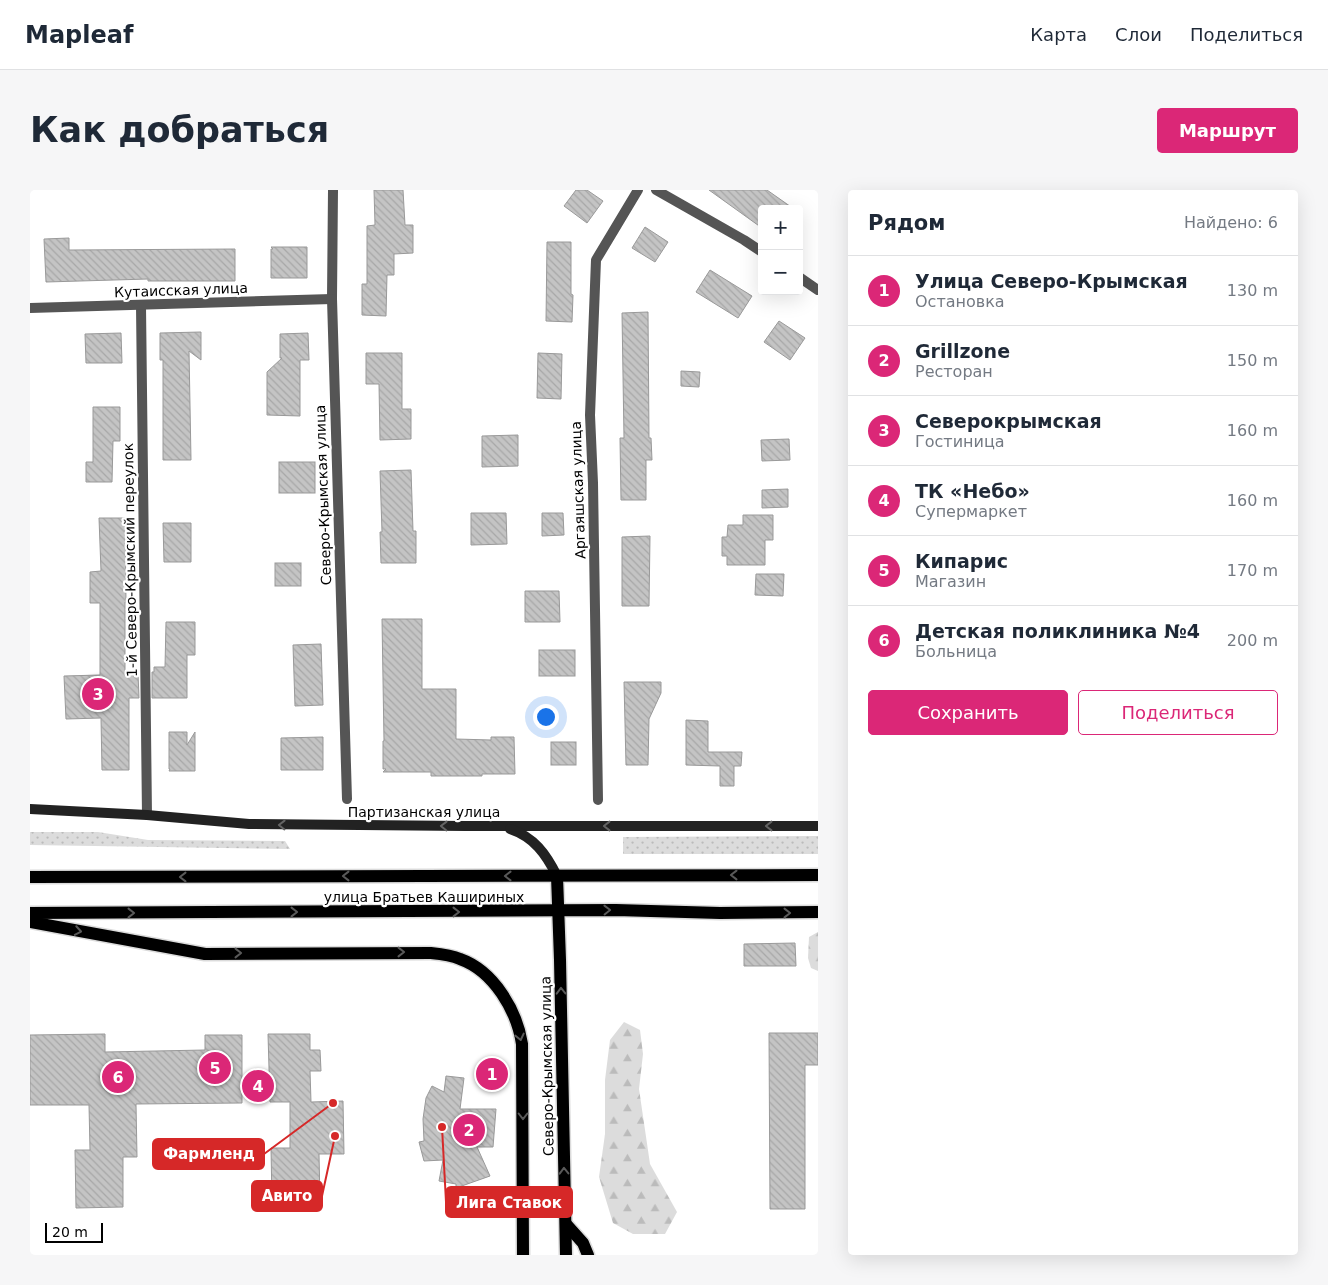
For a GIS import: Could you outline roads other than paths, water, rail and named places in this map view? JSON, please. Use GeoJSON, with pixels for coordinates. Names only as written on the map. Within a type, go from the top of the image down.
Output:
{"type":"FeatureCollection","features":[{"type":"Feature","properties":{"kind":"main road","name":"Партизанская улица"},"geometry":{"type":"LineString","coordinates":[[30,809],[147,815],[249,824],[818,826]]}},
{"type":"Feature","properties":{"kind":"main road"},"geometry":{"type":"LineString","coordinates":[[502,826],[519,832],[534,842],[548,858],[557,876]]}},
{"type":"Feature","properties":{"kind":"main road","name":"улица Братьев Кашириных"},"geometry":{"type":"LineString","coordinates":[[30,877],[818,875]]}},
{"type":"Feature","properties":{"kind":"main road","name":"Северо-Крымская улица"},"geometry":{"type":"LineString","coordinates":[[557,876],[566,1255]]}},
{"type":"Feature","properties":{"kind":"main road","name":"улица Братьев Кашириных"},"geometry":{"type":"LineString","coordinates":[[30,913],[616,910],[720,913],[818,912]]}},
{"type":"Feature","properties":{"kind":"main road","name":"Северо-Крымская улица"},"geometry":{"type":"LineString","coordinates":[[30,922],[204,954],[430,953],[462,959],[472,964],[492,981],[513,1012],[522,1044],[523,1255]]}},
{"type":"Feature","properties":{"kind":"main road"},"geometry":{"type":"LineString","coordinates":[[566,1224],[583,1243],[588,1255]]}},
{"type":"Feature","properties":{"kind":"street","name":"Северо-Крымская улица"},"geometry":{"type":"LineString","coordinates":[[333,190],[332,299],[347,799]]}},
{"type":"Feature","properties":{"kind":"street","name":"Аргаяшская улица"},"geometry":{"type":"LineString","coordinates":[[598,800],[594,483],[590,415],[596,260],[638,190]]}},
{"type":"Feature","properties":{"kind":"street"},"geometry":{"type":"LineString","coordinates":[[656,190],[759,250]]}},
{"type":"Feature","properties":{"kind":"street"},"geometry":{"type":"LineString","coordinates":[[803,280],[818,290]]}},
{"type":"Feature","properties":{"kind":"street","name":"Кутаисская улица"},"geometry":{"type":"LineString","coordinates":[[30,308],[332,299]]}},
{"type":"Feature","properties":{"kind":"street","name":"1-й Северо-Крымский переулок"},"geometry":{"type":"LineString","coordinates":[[141,306],[147,815]]}},
{"type":"Feature","properties":{"kind":"place","name":"Северокрымская"},"geometry":{"type":"Point","coordinates":[98,694]}},
{"type":"Feature","properties":{"kind":"place","name":"Кипарис"},"geometry":{"type":"Point","coordinates":[215,1068]}},
{"type":"Feature","properties":{"kind":"place","name":"Улица Северо-Крымская"},"geometry":{"type":"Point","coordinates":[492,1074]}},
{"type":"Feature","properties":{"kind":"place","name":"Детская поликлиника №4"},"geometry":{"type":"Point","coordinates":[118,1077]}},
{"type":"Feature","properties":{"kind":"place","name":"ТК «Небо»"},"geometry":{"type":"Point","coordinates":[258,1086]}},
{"type":"Feature","properties":{"kind":"place","name":"Фармленд"},"geometry":{"type":"Point","coordinates":[333,1103]}},
{"type":"Feature","properties":{"kind":"place","name":"Лига Ставок"},"geometry":{"type":"Point","coordinates":[442,1127]}},
{"type":"Feature","properties":{"kind":"place","name":"Grillzone"},"geometry":{"type":"Point","coordinates":[469,1130]}},
{"type":"Feature","properties":{"kind":"place","name":"Авито"},"geometry":{"type":"Point","coordinates":[335,1136]}}]}
